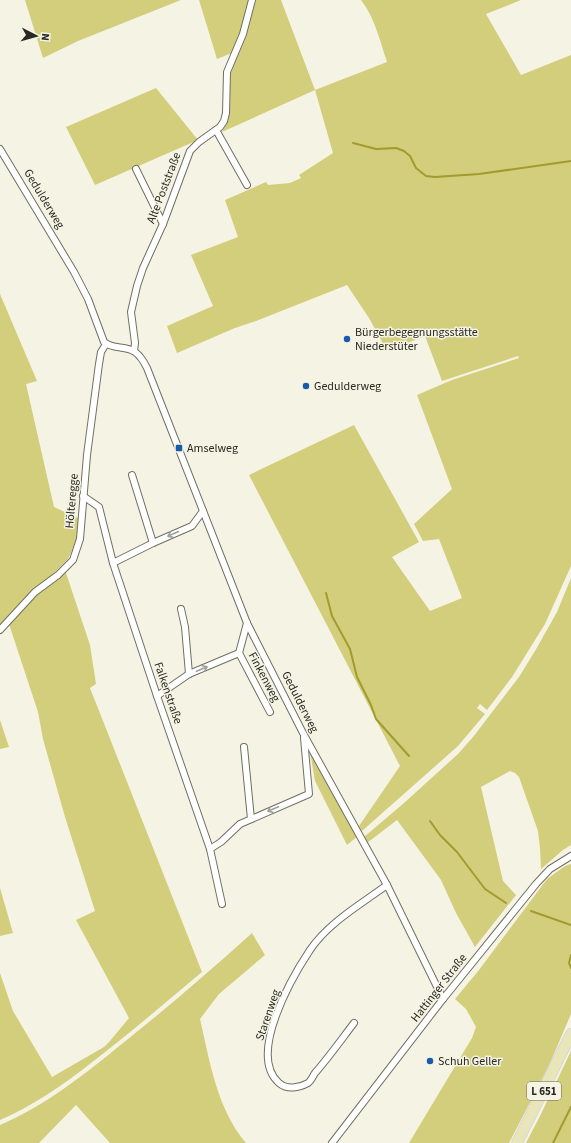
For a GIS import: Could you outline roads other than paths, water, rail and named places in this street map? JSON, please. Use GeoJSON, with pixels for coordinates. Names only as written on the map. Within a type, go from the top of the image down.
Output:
{"type":"FeatureCollection","features":[{"type":"Feature","properties":{"kind":"main road","name":"L 651"},"geometry":{"type":"LineString","coordinates":[[517,1143],[571,1034]]}},
{"type":"Feature","properties":{"kind":"street","name":"Alte Poststraße"},"geometry":{"type":"LineString","coordinates":[[134,351],[135,343],[131,312],[143,268],[163,224],[190,151],[193,147],[222,125],[226,117],[227,72],[243,34],[252,0]]}},
{"type":"Feature","properties":{"kind":"street"},"geometry":{"type":"LineString","coordinates":[[216,130],[247,185]]}},
{"type":"Feature","properties":{"kind":"street","name":"Gedulderweg"},"geometry":{"type":"LineString","coordinates":[[0,149],[74,272],[88,300],[101,337],[106,344]]}},
{"type":"Feature","properties":{"kind":"street"},"geometry":{"type":"LineString","coordinates":[[136,169],[163,224]]}},
{"type":"Feature","properties":{"kind":"street"},"geometry":{"type":"LineString","coordinates":[[106,344],[134,351]]}},
{"type":"Feature","properties":{"kind":"street","name":"Hölteregge"},"geometry":{"type":"LineString","coordinates":[[0,630],[36,592],[58,575],[72,560],[80,539],[87,455],[101,352],[106,344]]}},
{"type":"Feature","properties":{"kind":"street","name":"Gedulderweg"},"geometry":{"type":"LineString","coordinates":[[134,351],[147,368],[247,623],[304,735],[387,885],[443,999]]}},
{"type":"Feature","properties":{"kind":"street"},"geometry":{"type":"LineString","coordinates":[[132,476],[154,543]]}},
{"type":"Feature","properties":{"kind":"street","name":"Falkenstraße"},"geometry":{"type":"LineString","coordinates":[[83,496],[99,507],[113,563],[210,849],[222,904]]}},
{"type":"Feature","properties":{"kind":"street"},"geometry":{"type":"LineString","coordinates":[[113,563],[192,526],[204,511]]}},
{"type":"Feature","properties":{"kind":"street"},"geometry":{"type":"LineString","coordinates":[[181,609],[185,627],[189,674]]}},
{"type":"Feature","properties":{"kind":"street","name":"Finkenweg"},"geometry":{"type":"LineString","coordinates":[[247,623],[239,653],[270,712]]}},
{"type":"Feature","properties":{"kind":"street","name":"Finkenweg"},"geometry":{"type":"LineString","coordinates":[[157,696],[189,674],[239,653]]}},
{"type":"Feature","properties":{"kind":"street"},"geometry":{"type":"LineString","coordinates":[[210,849],[221,842],[240,824],[309,794],[304,735]]}},
{"type":"Feature","properties":{"kind":"street"},"geometry":{"type":"LineString","coordinates":[[244,747],[251,819]]}},
{"type":"Feature","properties":{"kind":"street","name":"Hattinger Straße"},"geometry":{"type":"LineString","coordinates":[[332,1143],[443,999],[536,884],[550,869],[571,856]]}},
{"type":"Feature","properties":{"kind":"street","name":"Starenweg"},"geometry":{"type":"LineString","coordinates":[[354,1023],[308,1083],[292,1088],[282,1085],[273,1078],[267,1051],[274,1022],[281,1001],[311,948],[337,922],[387,885]]}},
{"type":"Feature","properties":{"kind":"waterway"},"geometry":{"type":"LineString","coordinates":[[353,143],[376,149],[396,148],[404,151],[410,156],[416,168],[426,176],[435,177],[479,174],[571,161]]}},
{"type":"Feature","properties":{"kind":"waterway"},"geometry":{"type":"LineString","coordinates":[[326,593],[332,616],[350,649],[357,677],[371,705],[376,719],[409,756]]}},
{"type":"Feature","properties":{"kind":"waterway"},"geometry":{"type":"LineString","coordinates":[[430,821],[440,835],[457,852],[485,889],[506,903]]}},
{"type":"Feature","properties":{"kind":"waterway"},"geometry":{"type":"LineString","coordinates":[[531,911],[571,925]]}},
{"type":"Feature","properties":{"kind":"waterway"},"geometry":{"type":"LineString","coordinates":[[571,955],[569,963],[571,968]]}},
{"type":"Feature","properties":{"kind":"waterway"},"geometry":{"type":"LineString","coordinates":[[553,1143],[571,1107]]}},
{"type":"Feature","properties":{"kind":"place","name":"Bürgerbegegnungsstätte Niederstüter"},"geometry":{"type":"Point","coordinates":[347,339]}},
{"type":"Feature","properties":{"kind":"place","name":"Gedulderweg"},"geometry":{"type":"Point","coordinates":[306,386]}},
{"type":"Feature","properties":{"kind":"place","name":"Amselweg"},"geometry":{"type":"Point","coordinates":[179,448]}},
{"type":"Feature","properties":{"kind":"place","name":"Schuh Geller"},"geometry":{"type":"Point","coordinates":[430,1061]}}]}
